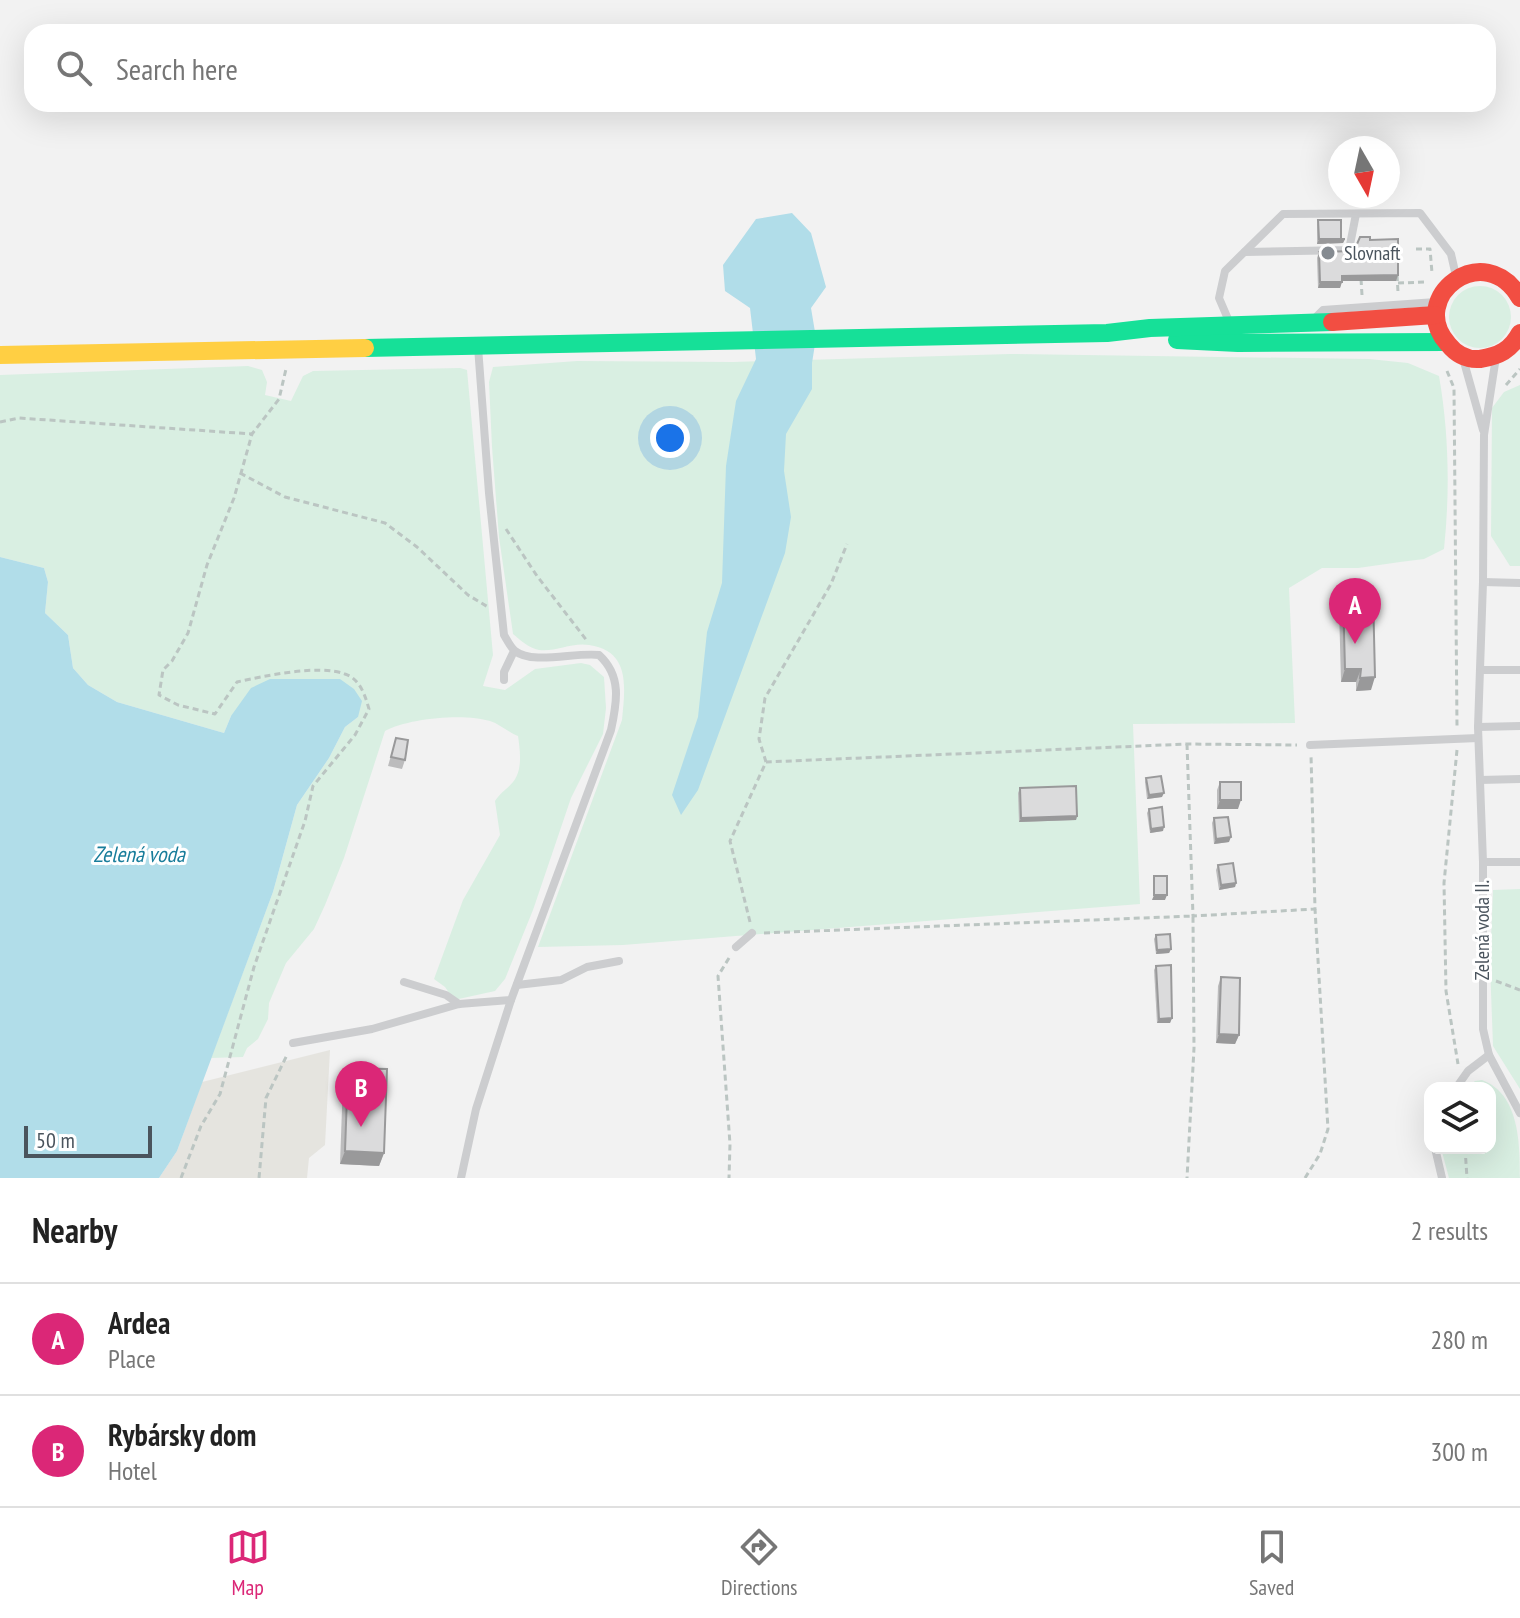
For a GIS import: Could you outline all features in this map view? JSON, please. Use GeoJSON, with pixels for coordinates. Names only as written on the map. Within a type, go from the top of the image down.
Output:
{"type":"FeatureCollection","features":[{"type":"Feature","properties":{"kind":"main road"},"geometry":{"type":"LineString","coordinates":[[1519,336],[1496,357],[1485,360],[1463,357],[1444,342],[1437,329],[1436,309],[1442,293],[1456,278],[1467,273],[1489,272],[1509,282],[1520,298]]}},
{"type":"Feature","properties":{"kind":"main road"},"geometry":{"type":"LineString","coordinates":[[0,355],[1107,333],[1150,328],[1308,323],[1436,309]]}},
{"type":"Feature","properties":{"kind":"main road"},"geometry":{"type":"LineString","coordinates":[[1107,333],[1207,342],[1444,342]]}},
{"type":"Feature","properties":{"kind":"lane"},"geometry":{"type":"LineString","coordinates":[[1231,326],[1219,298],[1225,271],[1283,214],[1420,213],[1451,254],[1456,278]]}},
{"type":"Feature","properties":{"kind":"lane"},"geometry":{"type":"LineString","coordinates":[[1245,252],[1349,250],[1356,214]]}},
{"type":"Feature","properties":{"kind":"lane"},"geometry":{"type":"LineString","coordinates":[[461,1178],[476,1109],[511,1000],[611,730],[616,704],[612,669],[599,655],[581,653],[532,659],[514,651],[504,635],[478,345]]}},
{"type":"Feature","properties":{"kind":"lane"},"geometry":{"type":"LineString","coordinates":[[1463,357],[1484,435]]}},
{"type":"Feature","properties":{"kind":"lane"},"geometry":{"type":"LineString","coordinates":[[1484,435],[1496,357]]}},
{"type":"Feature","properties":{"kind":"lane","name":"Zelená voda II."},"geometry":{"type":"LineString","coordinates":[[1484,435],[1478,727],[1483,862],[1483,1029],[1489,1055],[1520,1113]]}},
{"type":"Feature","properties":{"kind":"lane"},"geometry":{"type":"LineString","coordinates":[[1483,582],[1520,583]]}},
{"type":"Feature","properties":{"kind":"lane"},"geometry":{"type":"LineString","coordinates":[[504,680],[504,672],[514,651]]}},
{"type":"Feature","properties":{"kind":"lane"},"geometry":{"type":"LineString","coordinates":[[1481,670],[1520,670]]}},
{"type":"Feature","properties":{"kind":"lane"},"geometry":{"type":"LineString","coordinates":[[1478,727],[1520,726]]}},
{"type":"Feature","properties":{"kind":"lane"},"geometry":{"type":"LineString","coordinates":[[1310,745],[1478,738]]}},
{"type":"Feature","properties":{"kind":"lane"},"geometry":{"type":"LineString","coordinates":[[1480,780],[1520,779]]}},
{"type":"Feature","properties":{"kind":"lane"},"geometry":{"type":"LineString","coordinates":[[1483,862],[1520,862]]}},
{"type":"Feature","properties":{"kind":"lane"},"geometry":{"type":"LineString","coordinates":[[736,947],[752,933]]}},
{"type":"Feature","properties":{"kind":"lane"},"geometry":{"type":"LineString","coordinates":[[517,985],[561,980],[587,967],[619,961]]}},
{"type":"Feature","properties":{"kind":"lane"},"geometry":{"type":"LineString","coordinates":[[404,982],[446,995],[459,1004]]}},
{"type":"Feature","properties":{"kind":"lane"},"geometry":{"type":"LineString","coordinates":[[293,1043],[372,1029],[459,1004],[511,1000]]}},
{"type":"Feature","properties":{"kind":"lane"},"geometry":{"type":"LineString","coordinates":[[1460,1082],[1468,1071],[1489,1055]]}},
{"type":"Feature","properties":{"kind":"lane"},"geometry":{"type":"LineString","coordinates":[[1436,1154],[1442,1178]]}},
{"type":"Feature","properties":{"kind":"path"},"geometry":{"type":"LineString","coordinates":[[1398,283],[1432,282],[1430,249],[1416,249]]}},
{"type":"Feature","properties":{"kind":"path"},"geometry":{"type":"LineString","coordinates":[[1397,269],[1398,295]]}},
{"type":"Feature","properties":{"kind":"path"},"geometry":{"type":"LineString","coordinates":[[1361,271],[1362,297]]}},
{"type":"Feature","properties":{"kind":"path"},"geometry":{"type":"LineString","coordinates":[[181,1178],[201,1126],[220,1094],[254,967],[305,821],[313,786],[355,735],[369,709],[364,689],[347,674],[318,671],[275,674],[237,682],[215,714],[178,705],[159,695],[163,670],[172,661],[188,633],[207,565],[234,498],[252,434],[279,399],[289,349]]}},
{"type":"Feature","properties":{"kind":"path"},"geometry":{"type":"LineString","coordinates":[[1446,369],[1454,388],[1457,723]]}},
{"type":"Feature","properties":{"kind":"path"},"geometry":{"type":"LineString","coordinates":[[1506,385],[1520,369]]}},
{"type":"Feature","properties":{"kind":"path"},"geometry":{"type":"LineString","coordinates":[[0,422],[19,418],[252,434]]}},
{"type":"Feature","properties":{"kind":"path"},"geometry":{"type":"LineString","coordinates":[[240,473],[285,497],[385,523],[417,547],[468,595],[486,607],[500,609]]}},
{"type":"Feature","properties":{"kind":"path"},"geometry":{"type":"LineString","coordinates":[[505,526],[558,605],[599,655]]}},
{"type":"Feature","properties":{"kind":"path"},"geometry":{"type":"LineString","coordinates":[[847,544],[831,584],[765,698],[759,739],[766,762],[730,841],[752,933],[1315,909]]}},
{"type":"Feature","properties":{"kind":"path"},"geometry":{"type":"LineString","coordinates":[[766,762],[1187,744],[1310,745],[1315,909],[1328,1129],[1320,1154],[1305,1178]]}},
{"type":"Feature","properties":{"kind":"path"},"geometry":{"type":"LineString","coordinates":[[1187,744],[1194,1048],[1187,1178]]}},
{"type":"Feature","properties":{"kind":"path"},"geometry":{"type":"LineString","coordinates":[[1457,754],[1444,883],[1446,991],[1457,1055]]}},
{"type":"Feature","properties":{"kind":"path"},"geometry":{"type":"LineString","coordinates":[[729,1178],[730,1144],[718,976],[736,947]]}},
{"type":"Feature","properties":{"kind":"path"},"geometry":{"type":"LineString","coordinates":[[1481,975],[1520,990]]}},
{"type":"Feature","properties":{"kind":"path"},"geometry":{"type":"LineString","coordinates":[[259,1178],[266,1098],[293,1043]]}},
{"type":"Feature","properties":{"kind":"path"},"geometry":{"type":"LineString","coordinates":[[1465,1154],[1467,1178]]}},
{"type":"Feature","properties":{"kind":"green space"},"geometry":{"type":"Polygon","coordinates":[[[1480,286],[1502,295],[1511,317],[1502,339],[1480,348],[1458,339],[1449,317],[1458,295],[1480,286]]]}},
{"type":"Feature","properties":{"kind":"green space"},"geometry":{"type":"Polygon","coordinates":[[[1010,354],[1369,359],[1408,363],[1439,376],[1448,462],[1444,549],[1424,559],[1358,568],[1322,568],[1289,588],[1295,723],[1133,724],[1140,904],[623,945],[538,947],[622,720],[624,684],[619,663],[603,649],[583,644],[539,650],[513,634],[499,537],[492,447],[489,382],[493,367],[577,361],[733,362],[1010,354]]]}},
{"type":"Feature","properties":{"kind":"green space"},"geometry":{"type":"Polygon","coordinates":[[[248,366],[262,370],[267,382],[265,395],[291,401],[303,376],[313,371],[467,370],[493,655],[483,686],[505,690],[535,669],[581,663],[590,665],[604,677],[606,708],[603,734],[571,798],[533,910],[505,979],[495,991],[454,1000],[445,987],[434,979],[463,900],[500,835],[495,801],[518,772],[518,736],[494,722],[479,719],[452,717],[408,723],[385,731],[344,858],[325,905],[314,929],[286,963],[269,1003],[268,1019],[258,1039],[247,1048],[243,1057],[211,1058],[273,892],[297,805],[329,758],[345,727],[358,717],[231,716],[224,733],[117,702],[88,685],[73,668],[68,635],[45,613],[48,582],[44,568],[0,557],[0,375],[248,366]]]}},
{"type":"Feature","properties":{"kind":"green space"},"geometry":{"type":"Polygon","coordinates":[[[1520,385],[1520,566],[1510,566],[1491,536],[1492,408],[1504,392],[1520,385]]]}},
{"type":"Feature","properties":{"kind":"green space"},"geometry":{"type":"Polygon","coordinates":[[[1520,889],[1520,1089],[1493,1046],[1490,964],[1493,890],[1520,889]]]}},
{"type":"Feature","properties":{"kind":"green space"},"geometry":{"type":"Polygon","coordinates":[[[1496,1088],[1511,1108],[1515,1122],[1520,1178],[1449,1178],[1443,1154],[1496,1154],[1496,1088]]]}},
{"type":"Feature","properties":{"kind":"sand"},"geometry":{"type":"Polygon","coordinates":[[[330,1050],[325,1145],[309,1158],[307,1178],[159,1178],[177,1151],[202,1082],[330,1050]]]}},
{"type":"Feature","properties":{"kind":"water"},"geometry":{"type":"Polygon","coordinates":[[[792,213],[811,233],[826,287],[811,308],[816,338],[812,389],[786,434],[784,471],[791,517],[785,553],[698,790],[681,815],[672,795],[698,717],[707,632],[722,583],[726,466],[736,401],[756,359],[750,308],[725,291],[723,265],[756,219],[792,213]]]}},
{"type":"Feature","properties":{"kind":"water","name":"Zelená voda"},"geometry":{"type":"Polygon","coordinates":[[[0,557],[44,568],[48,582],[45,613],[68,635],[73,668],[88,685],[117,702],[224,733],[231,716],[251,688],[270,679],[340,679],[354,689],[362,701],[358,717],[345,727],[329,758],[297,805],[273,892],[177,1151],[159,1178],[0,1178],[0,557]]]}},
{"type":"Feature","properties":{"kind":"building"},"geometry":{"type":"Polygon","coordinates":[[[1318,220],[1341,220],[1341,239],[1319,239],[1318,220]]]}},
{"type":"Feature","properties":{"kind":"building"},"geometry":{"type":"Polygon","coordinates":[[[1360,237],[1370,237],[1370,240],[1398,239],[1398,275],[1342,276],[1342,282],[1320,282],[1319,252],[1354,251],[1360,237]]]}},
{"type":"Feature","properties":{"kind":"building"},"geometry":{"type":"Polygon","coordinates":[[[1343,594],[1373,594],[1375,677],[1360,678],[1361,669],[1345,669],[1343,594]]]}},
{"type":"Feature","properties":{"kind":"building"},"geometry":{"type":"Polygon","coordinates":[[[396,738],[408,740],[405,760],[391,757],[396,738]]]}},
{"type":"Feature","properties":{"kind":"building"},"geometry":{"type":"Polygon","coordinates":[[[1161,776],[1164,793],[1149,795],[1146,778],[1161,776]]]}},
{"type":"Feature","properties":{"kind":"building"},"geometry":{"type":"Polygon","coordinates":[[[1220,782],[1241,782],[1241,800],[1220,800],[1220,782]]]}},
{"type":"Feature","properties":{"kind":"building"},"geometry":{"type":"Polygon","coordinates":[[[1076,786],[1077,816],[1021,818],[1020,788],[1076,786]]]}},
{"type":"Feature","properties":{"kind":"building"},"geometry":{"type":"Polygon","coordinates":[[[1162,807],[1164,827],[1151,829],[1149,809],[1162,807]]]}},
{"type":"Feature","properties":{"kind":"building"},"geometry":{"type":"Polygon","coordinates":[[[1228,817],[1231,837],[1216,839],[1214,818],[1228,817]]]}},
{"type":"Feature","properties":{"kind":"building"},"geometry":{"type":"Polygon","coordinates":[[[1233,863],[1236,883],[1221,885],[1218,865],[1233,863]]]}},
{"type":"Feature","properties":{"kind":"building"},"geometry":{"type":"Polygon","coordinates":[[[1154,876],[1167,876],[1167,895],[1154,895],[1154,876]]]}},
{"type":"Feature","properties":{"kind":"building"},"geometry":{"type":"Polygon","coordinates":[[[1170,934],[1171,949],[1157,950],[1156,935],[1170,934]]]}},
{"type":"Feature","properties":{"kind":"building"},"geometry":{"type":"Polygon","coordinates":[[[1171,965],[1172,1018],[1159,1019],[1156,966],[1171,965]]]}},
{"type":"Feature","properties":{"kind":"building"},"geometry":{"type":"Polygon","coordinates":[[[1221,977],[1240,978],[1239,1035],[1219,1034],[1221,977]]]}},
{"type":"Feature","properties":{"kind":"building"},"geometry":{"type":"Polygon","coordinates":[[[348,1068],[387,1069],[384,1153],[345,1151],[348,1068]]]}},
{"type":"Feature","properties":{"kind":"traffic: fast"},"geometry":{"type":"LineString","coordinates":[[365,348],[1107,333],[1150,328],[1332,322]]}},
{"type":"Feature","properties":{"kind":"traffic: fast"},"geometry":{"type":"LineString","coordinates":[[1177,340],[1238,343],[1444,342]]}},
{"type":"Feature","properties":{"kind":"traffic: slow"},"geometry":{"type":"LineString","coordinates":[[0,355],[365,348]]}},
{"type":"Feature","properties":{"kind":"traffic: jam"},"geometry":{"type":"LineString","coordinates":[[1520,298],[1505,281],[1488,273],[1471,273],[1455,280],[1443,293],[1437,308],[1438,326],[1448,344],[1466,357],[1480,359],[1499,354],[1513,344],[1520,333]]}},
{"type":"Feature","properties":{"kind":"traffic: jam"},"geometry":{"type":"LineString","coordinates":[[1332,322],[1435,315]]}},
{"type":"Feature","properties":{"kind":"place","name":"Slovnaft"},"geometry":{"type":"Point","coordinates":[1328,253]}},
{"type":"Feature","properties":{"kind":"place","name":"Ardea"},"geometry":{"type":"Point","coordinates":[1355,644]}},
{"type":"Feature","properties":{"kind":"place","name":"Rybársky dom"},"geometry":{"type":"Point","coordinates":[361,1127]}}]}
